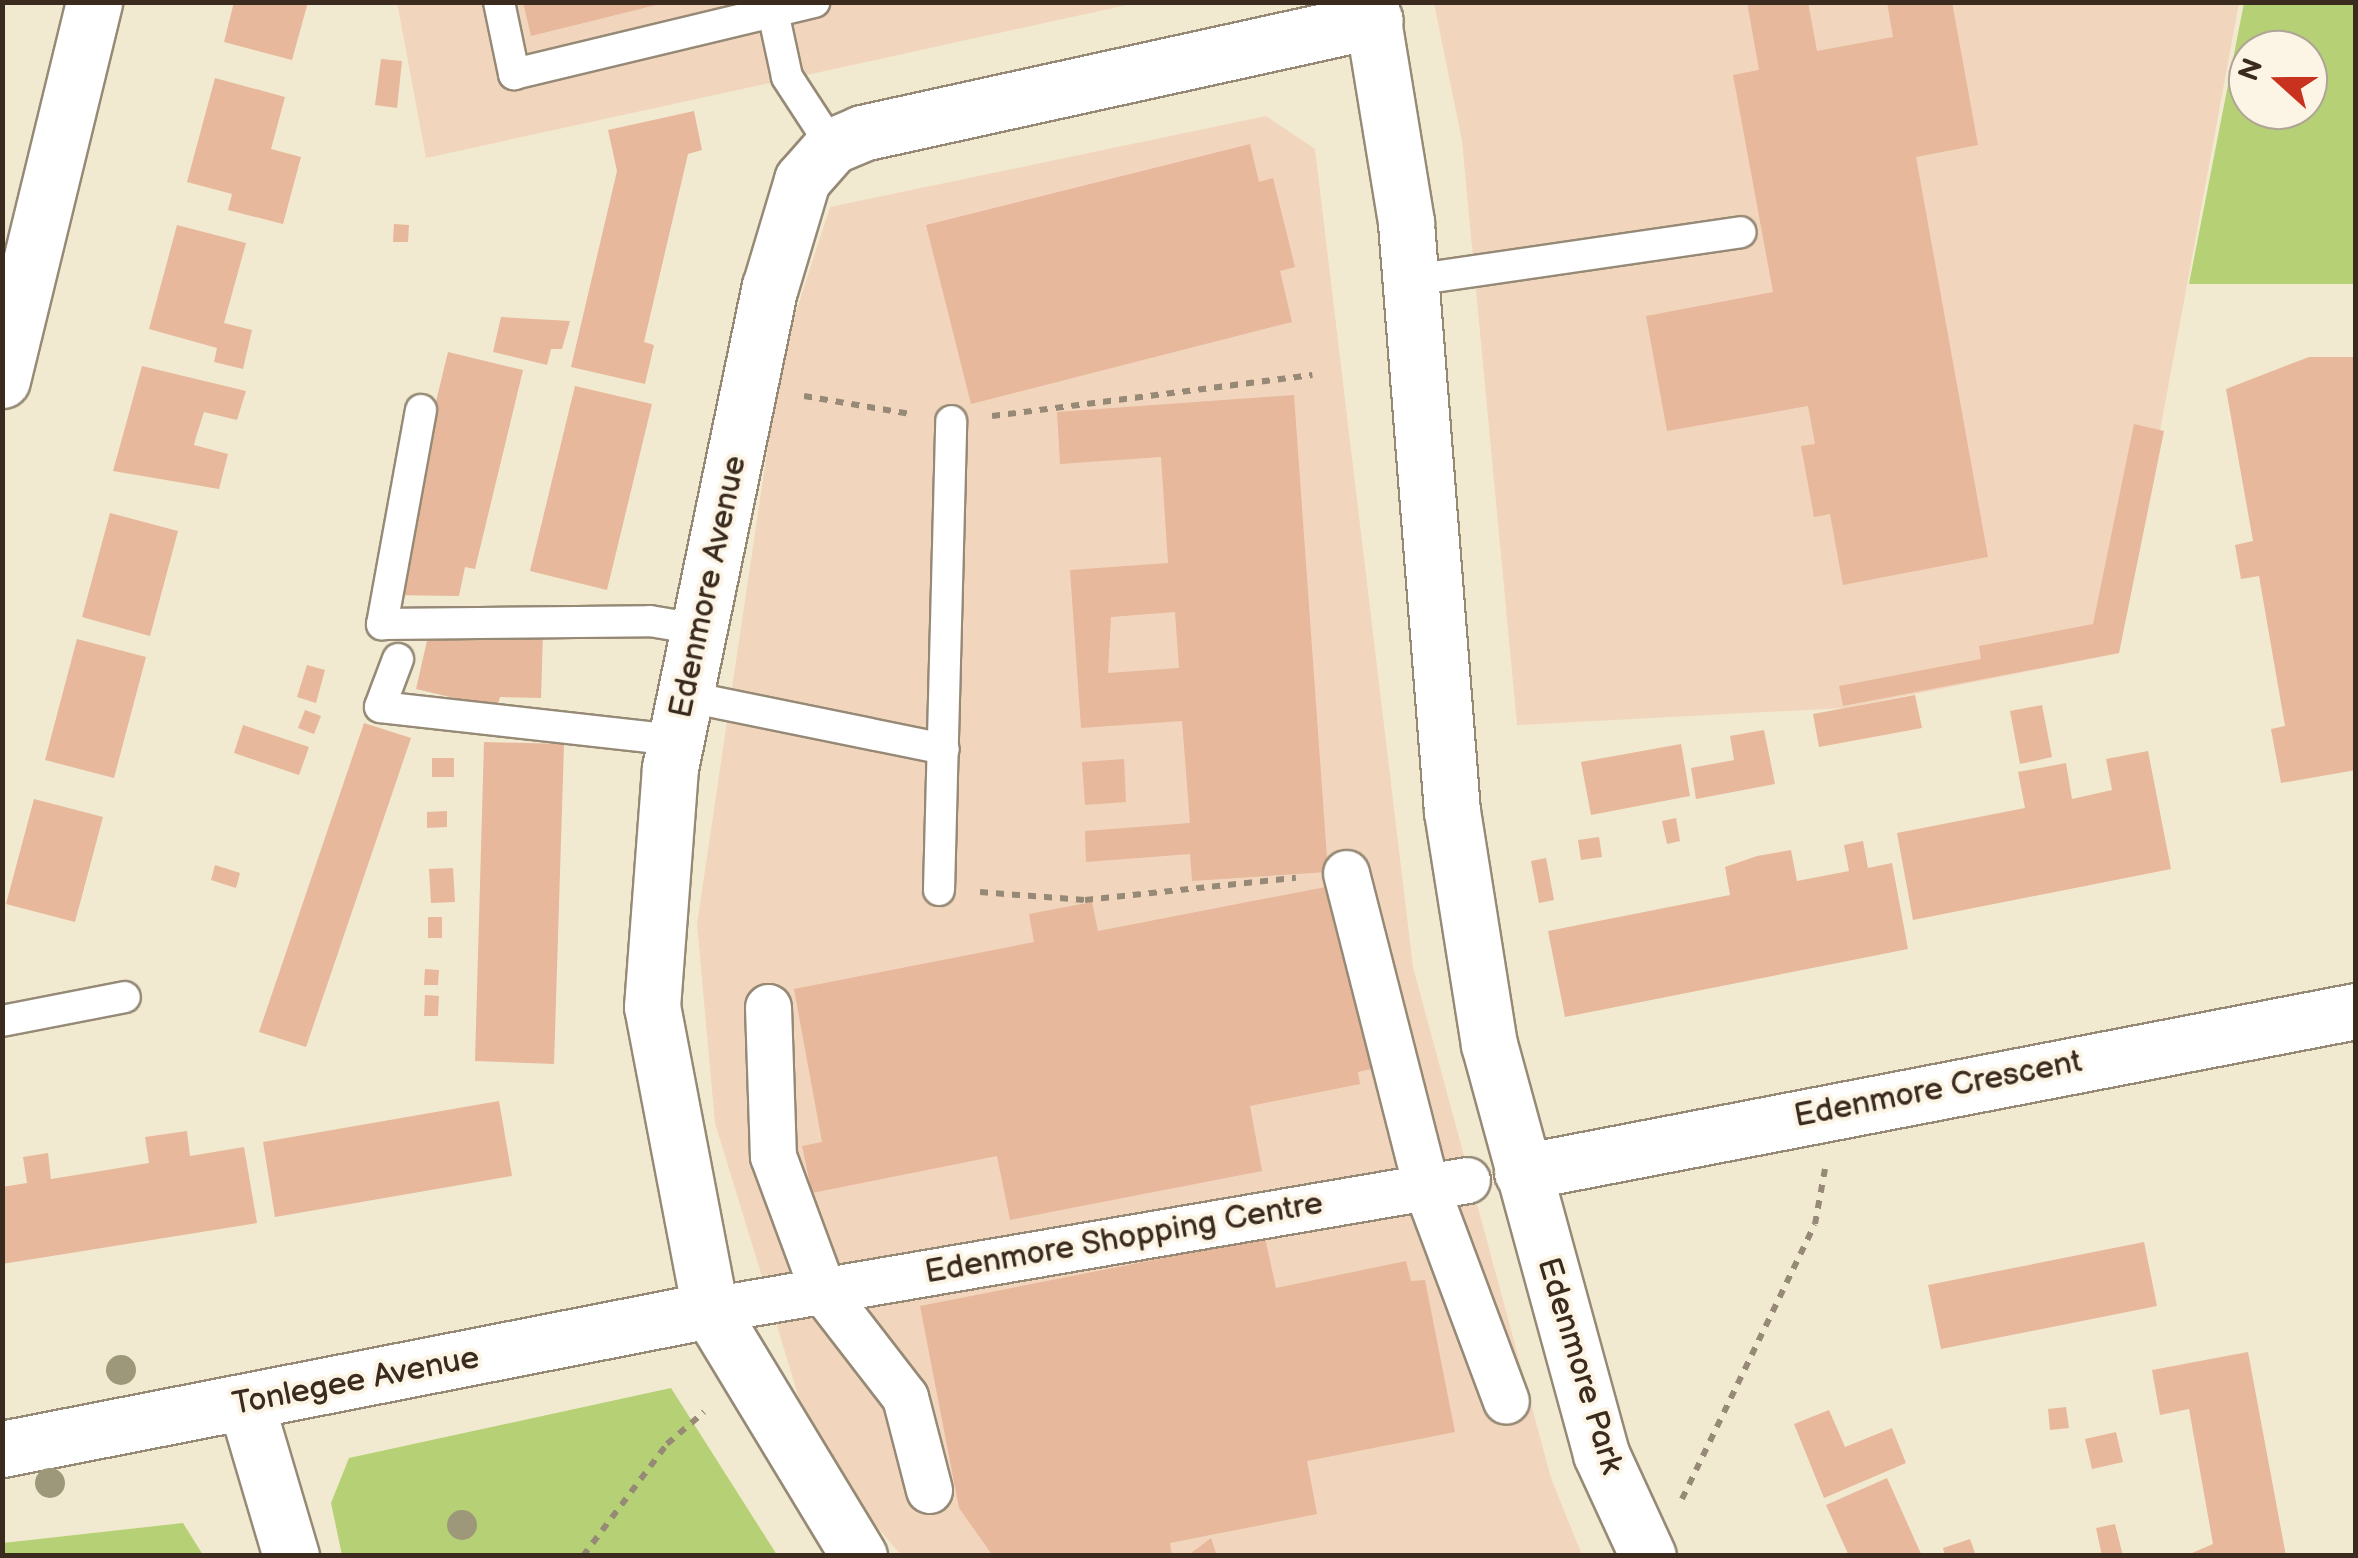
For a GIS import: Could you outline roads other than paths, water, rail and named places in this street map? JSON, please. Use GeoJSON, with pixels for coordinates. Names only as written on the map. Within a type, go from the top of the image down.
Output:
{"type":"FeatureCollection","features":[{"type":"Feature","properties":{"kind":"street"},"geometry":{"type":"LineString","coordinates":[[2,380],[94,2]]}},
{"type":"Feature","properties":{"kind":"street"},"geometry":{"type":"LineString","coordinates":[[832,146],[1372,11]]}},
{"type":"Feature","properties":{"kind":"street","name":"Edenmore Park"},"geometry":{"type":"LineString","coordinates":[[1372,11],[1412,280],[1452,811],[1488,1044],[1601,1454],[1647,1552]]}},
{"type":"Feature","properties":{"kind":"street","name":"Edenmore Avenue"},"geometry":{"type":"LineString","coordinates":[[832,146],[802,180],[697,629],[680,718],[652,1008],[710,1310],[744,1378],[859,1556]]}},
{"type":"Feature","properties":{"kind":"street"},"geometry":{"type":"LineString","coordinates":[[1346,874],[1446,1184],[1506,1401]]}},
{"type":"Feature","properties":{"kind":"street"},"geometry":{"type":"LineString","coordinates":[[768,1007],[773,1156],[823,1292],[905,1397],[929,1490]]}},
{"type":"Feature","properties":{"kind":"street","name":"Edenmore Crescent"},"geometry":{"type":"LineString","coordinates":[[1522,1172],[2356,1011]]}},
{"type":"Feature","properties":{"kind":"street","name":"Edenmore Shopping Centre"},"geometry":{"type":"LineString","coordinates":[[710,1310],[1446,1184]]}},
{"type":"Feature","properties":{"kind":"street","name":"Tonlegee Avenue"},"geometry":{"type":"LineString","coordinates":[[2,1450],[710,1310]]}},
{"type":"Feature","properties":{"kind":"street"},"geometry":{"type":"LineString","coordinates":[[246,1404],[291,1556]]}},
{"type":"Feature","properties":{"kind":"lane"},"geometry":{"type":"LineString","coordinates":[[499,2],[514,74],[814,2]]}},
{"type":"Feature","properties":{"kind":"lane"},"geometry":{"type":"LineString","coordinates":[[773,12],[787,76],[832,146]]}},
{"type":"Feature","properties":{"kind":"lane"},"geometry":{"type":"LineString","coordinates":[[1412,280],[1740,232]]}},
{"type":"Feature","properties":{"kind":"lane"},"geometry":{"type":"LineString","coordinates":[[421,410],[382,624],[650,621],[697,629]]}},
{"type":"Feature","properties":{"kind":"lane"},"geometry":{"type":"LineString","coordinates":[[939,890],[951,421]]}},
{"type":"Feature","properties":{"kind":"lane"},"geometry":{"type":"LineString","coordinates":[[398,659],[380,707],[680,718],[944,749]]}},
{"type":"Feature","properties":{"kind":"lane"},"geometry":{"type":"LineString","coordinates":[[2,1021],[125,997]]}}]}
